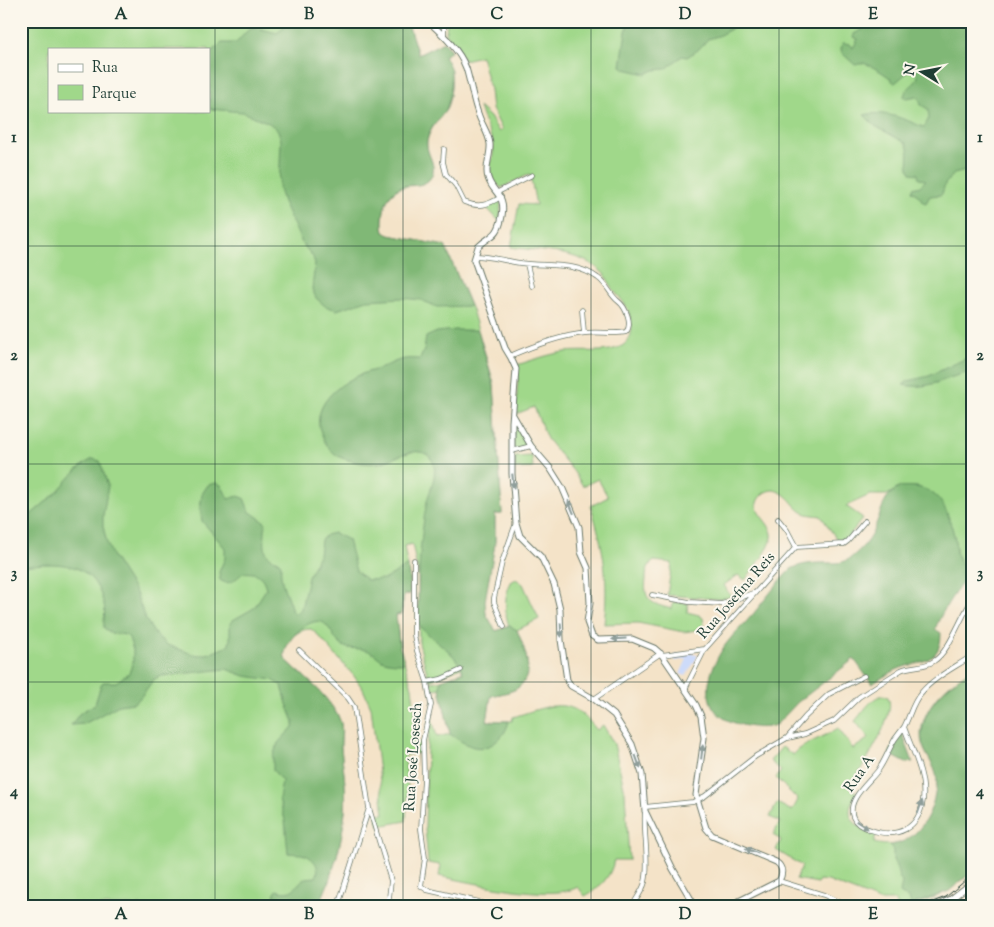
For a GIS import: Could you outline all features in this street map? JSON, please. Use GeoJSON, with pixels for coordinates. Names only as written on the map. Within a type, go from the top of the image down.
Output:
{"type":"FeatureCollection","features":[{"type":"Feature","properties":{"kind":"street"},"geometry":{"type":"LineString","coordinates":[[428,21],[446,37],[466,70],[478,114],[490,143],[488,179],[499,195],[503,210],[499,228],[493,237],[478,247],[474,256],[475,265],[505,348],[516,369],[512,451],[516,523],[520,536],[541,557],[554,584],[560,609],[567,680],[572,686],[594,699],[614,715],[632,744],[642,774],[645,809],[646,875],[642,889],[632,906]]}},
{"type":"Feature","properties":{"kind":"street"},"geometry":{"type":"LineString","coordinates":[[444,21],[446,37]]}},
{"type":"Feature","properties":{"kind":"street"},"geometry":{"type":"LineString","coordinates":[[444,149],[443,162],[446,174],[456,186],[464,202],[476,206],[484,206],[532,175]]}},
{"type":"Feature","properties":{"kind":"street"},"geometry":{"type":"LineString","coordinates":[[474,256],[492,256],[526,264],[576,267],[599,279],[611,296],[623,306],[629,325],[627,331],[617,333],[584,333],[537,344],[510,356]]}},
{"type":"Feature","properties":{"kind":"street"},"geometry":{"type":"LineString","coordinates":[[526,264],[532,286]]}},
{"type":"Feature","properties":{"kind":"street"},"geometry":{"type":"LineString","coordinates":[[582,310],[584,333]]}},
{"type":"Feature","properties":{"kind":"street"},"geometry":{"type":"LineString","coordinates":[[513,415],[531,446],[550,468],[562,486],[579,527],[581,552],[588,568],[590,603],[587,622],[592,636],[598,640],[638,640],[662,654],[701,716],[703,750],[696,790],[697,800],[708,831],[776,862],[782,870],[779,881],[729,906]]}},
{"type":"Feature","properties":{"kind":"street"},"geometry":{"type":"LineString","coordinates":[[512,451],[531,446]]}},
{"type":"Feature","properties":{"kind":"street","name":"Rua Josefina Reis"},"geometry":{"type":"LineString","coordinates":[[778,519],[787,530],[796,547]]}},
{"type":"Feature","properties":{"kind":"street","name":"Rua Josefina Reis"},"geometry":{"type":"LineString","coordinates":[[685,689],[705,649],[796,547],[844,544],[865,521]]}},
{"type":"Feature","properties":{"kind":"street"},"geometry":{"type":"LineString","coordinates":[[504,627],[494,598],[504,556],[516,523]]}},
{"type":"Feature","properties":{"kind":"street","name":"Rua José Losesch"},"geometry":{"type":"LineString","coordinates":[[414,560],[414,635],[417,652],[427,682],[431,705],[424,740],[421,829],[424,861],[421,886],[427,890],[479,902],[488,906]]}},
{"type":"Feature","properties":{"kind":"street"},"geometry":{"type":"LineString","coordinates":[[652,595],[689,602],[722,604],[755,592]]}},
{"type":"Feature","properties":{"kind":"street"},"geometry":{"type":"LineString","coordinates":[[645,809],[697,800],[705,796],[756,756],[788,738],[806,734],[834,721],[859,697],[904,669],[923,666],[936,660],[943,654],[964,611],[973,599]]}},
{"type":"Feature","properties":{"kind":"street"},"geometry":{"type":"LineString","coordinates":[[594,699],[662,654],[705,649]]}},
{"type":"Feature","properties":{"kind":"street"},"geometry":{"type":"LineString","coordinates":[[299,650],[353,704],[369,808],[391,882],[388,906]]}},
{"type":"Feature","properties":{"kind":"street","name":"Rua A"},"geometry":{"type":"LineString","coordinates":[[904,727],[921,775],[924,793],[922,804],[914,821],[904,831],[895,834],[880,833],[863,827],[856,822],[852,815],[853,805],[860,792],[878,770],[898,734],[904,727],[922,691],[973,655]]}},
{"type":"Feature","properties":{"kind":"street"},"geometry":{"type":"LineString","coordinates":[[427,682],[441,679],[461,670]]}},
{"type":"Feature","properties":{"kind":"street"},"geometry":{"type":"LineString","coordinates":[[788,738],[805,717],[829,694],[864,676]]}},
{"type":"Feature","properties":{"kind":"street"},"geometry":{"type":"LineString","coordinates":[[338,906],[369,808]]}},
{"type":"Feature","properties":{"kind":"street"},"geometry":{"type":"LineString","coordinates":[[645,809],[673,868],[695,906]]}},
{"type":"Feature","properties":{"kind":"street"},"geometry":{"type":"LineString","coordinates":[[779,881],[824,894],[847,906]]}},
{"type":"Feature","properties":{"kind":"street"},"geometry":{"type":"LineString","coordinates":[[936,906],[951,899],[973,882]]}},
{"type":"Feature","properties":{"kind":"shaded area"},"geometry":{"type":"Polygon","coordinates":[[[693,653],[698,656],[686,676],[680,674],[687,659],[675,661],[675,655],[693,653]]]}},
{"type":"Feature","properties":{"kind":"green space"},"geometry":{"type":"Polygon","coordinates":[[[21,21],[407,21],[418,55],[444,42],[451,51],[444,56],[451,71],[447,108],[432,128],[427,141],[433,172],[425,183],[403,187],[392,193],[384,210],[383,228],[384,232],[389,235],[445,246],[472,310],[494,383],[502,514],[495,514],[495,544],[484,605],[486,614],[496,631],[509,626],[506,615],[506,598],[511,582],[516,579],[523,584],[539,619],[517,630],[527,662],[526,678],[514,690],[491,696],[487,721],[512,721],[513,717],[552,706],[559,706],[577,711],[597,730],[603,725],[614,744],[625,792],[629,860],[614,860],[613,866],[604,881],[585,896],[578,887],[566,891],[531,892],[439,876],[441,865],[428,863],[425,827],[427,749],[431,715],[437,737],[450,734],[440,688],[431,690],[429,683],[446,679],[463,671],[461,667],[429,681],[419,643],[418,573],[412,544],[404,546],[410,594],[404,595],[401,614],[396,615],[400,649],[412,687],[416,742],[420,743],[420,753],[405,755],[408,789],[406,821],[379,826],[376,814],[384,814],[371,707],[363,689],[354,676],[311,629],[300,631],[291,638],[285,648],[285,659],[315,686],[328,701],[339,718],[341,726],[341,748],[346,794],[344,821],[332,872],[318,906],[21,906],[21,21]]]}},
{"type":"Feature","properties":{"kind":"green space"},"geometry":{"type":"Polygon","coordinates":[[[286,21],[407,21],[418,55],[444,42],[451,51],[444,56],[451,71],[451,88],[448,103],[445,111],[432,128],[427,141],[433,172],[425,183],[403,186],[392,193],[384,210],[383,228],[384,232],[389,235],[445,246],[470,306],[437,307],[421,300],[402,298],[367,300],[337,310],[325,306],[316,298],[312,289],[315,264],[313,257],[302,243],[279,189],[281,141],[278,130],[269,123],[243,112],[210,109],[210,52],[222,43],[236,43],[253,27],[277,33],[282,29],[286,21]]]}},
{"type":"Feature","properties":{"kind":"green space"},"geometry":{"type":"Polygon","coordinates":[[[447,21],[973,21],[973,571],[971,572],[961,563],[957,556],[955,541],[947,516],[869,541],[874,533],[919,487],[900,487],[887,495],[870,495],[846,506],[863,518],[848,537],[838,541],[821,516],[802,512],[786,496],[771,490],[764,493],[758,499],[757,505],[761,516],[772,532],[772,538],[764,554],[745,580],[738,575],[724,585],[731,597],[717,599],[667,595],[672,563],[654,561],[648,567],[645,587],[651,601],[672,609],[673,602],[688,603],[687,612],[703,618],[704,625],[702,629],[684,632],[638,623],[604,624],[606,578],[602,550],[591,506],[608,497],[598,479],[583,486],[547,439],[534,407],[516,414],[517,365],[559,353],[602,351],[622,346],[630,336],[632,324],[630,316],[625,305],[604,274],[595,266],[584,260],[560,253],[511,247],[519,204],[536,205],[530,174],[501,188],[491,176],[490,166],[493,144],[479,107],[490,117],[499,132],[502,130],[492,109],[490,90],[481,56],[464,60],[446,33],[447,21]]]}},
{"type":"Feature","properties":{"kind":"green space"},"geometry":{"type":"Polygon","coordinates":[[[630,21],[738,21],[731,29],[708,39],[698,50],[687,57],[682,56],[666,69],[654,70],[646,74],[625,69],[621,66],[626,31],[630,21]]]}},
{"type":"Feature","properties":{"kind":"green space"},"geometry":{"type":"Polygon","coordinates":[[[869,21],[973,21],[973,169],[954,174],[945,184],[942,194],[930,196],[926,203],[912,191],[913,188],[920,186],[926,180],[919,179],[918,174],[911,173],[906,143],[875,126],[864,115],[887,114],[923,127],[925,126],[929,118],[928,109],[921,105],[917,96],[904,97],[905,93],[918,78],[915,70],[909,71],[895,83],[885,74],[868,65],[863,63],[855,65],[842,53],[843,43],[850,44],[853,48],[858,39],[853,37],[854,34],[863,29],[869,21]]]}},
{"type":"Feature","properties":{"kind":"green space"},"geometry":{"type":"Polygon","coordinates":[[[501,198],[500,222],[486,207],[501,198]]]}},
{"type":"Feature","properties":{"kind":"green space"},"geometry":{"type":"Polygon","coordinates":[[[478,330],[494,387],[502,514],[495,514],[495,544],[485,601],[486,614],[496,631],[510,626],[517,630],[527,662],[526,678],[521,685],[514,690],[491,696],[487,721],[509,721],[505,732],[497,741],[480,748],[468,745],[450,734],[440,688],[441,680],[463,672],[450,652],[418,625],[419,578],[424,516],[435,470],[432,460],[421,452],[414,452],[374,464],[351,461],[335,454],[326,444],[322,437],[319,423],[323,405],[344,383],[399,360],[420,359],[426,337],[437,332],[478,330]]]}},
{"type":"Feature","properties":{"kind":"green space"},"geometry":{"type":"Polygon","coordinates":[[[973,355],[973,372],[923,386],[903,385],[908,381],[929,376],[973,355]]]}},
{"type":"Feature","properties":{"kind":"green space"},"geometry":{"type":"Polygon","coordinates":[[[514,420],[530,445],[513,450],[514,420]]]}},
{"type":"Feature","properties":{"kind":"green space"},"geometry":{"type":"Polygon","coordinates":[[[532,456],[533,468],[515,469],[515,457],[532,456]]]}},
{"type":"Feature","properties":{"kind":"green space"},"geometry":{"type":"Polygon","coordinates":[[[93,459],[100,461],[108,486],[103,526],[113,557],[136,593],[145,618],[154,633],[167,645],[193,654],[211,653],[228,646],[230,641],[230,625],[233,620],[254,608],[266,589],[259,575],[252,573],[243,573],[235,580],[227,583],[220,580],[219,572],[225,558],[225,548],[202,521],[200,509],[202,494],[208,485],[216,483],[221,485],[229,499],[238,496],[244,498],[249,511],[265,522],[266,552],[281,564],[283,583],[292,612],[297,613],[301,609],[308,577],[319,555],[321,540],[326,535],[334,533],[348,540],[356,571],[367,580],[385,579],[408,565],[410,594],[404,595],[401,614],[396,615],[399,645],[405,663],[387,662],[367,651],[345,647],[339,643],[322,622],[309,624],[296,633],[287,646],[285,653],[285,659],[315,686],[328,701],[339,718],[341,726],[341,748],[346,794],[344,822],[332,872],[318,906],[279,906],[279,900],[274,895],[277,890],[283,892],[290,891],[305,878],[316,877],[318,870],[314,861],[308,856],[288,853],[285,820],[279,799],[282,781],[273,770],[273,756],[278,743],[293,727],[294,722],[282,686],[273,680],[245,676],[226,669],[162,676],[154,679],[134,703],[119,705],[84,724],[71,725],[80,713],[95,704],[103,682],[116,682],[129,673],[133,662],[133,650],[126,635],[111,633],[104,628],[105,608],[99,590],[92,579],[83,572],[73,567],[62,565],[21,566],[21,523],[55,494],[77,470],[93,459]]]}},
{"type":"Feature","properties":{"kind":"green space"},"geometry":{"type":"Polygon","coordinates":[[[900,487],[924,489],[939,499],[952,527],[958,558],[971,572],[942,613],[935,629],[941,633],[937,651],[927,660],[896,670],[872,684],[854,659],[798,702],[777,724],[772,726],[748,726],[732,722],[720,716],[713,707],[709,697],[709,687],[715,664],[729,640],[791,569],[807,564],[842,562],[852,557],[867,542],[886,499],[900,487]]]}},
{"type":"Feature","properties":{"kind":"green space"},"geometry":{"type":"Polygon","coordinates":[[[973,668],[973,716],[969,725],[973,732],[973,871],[949,891],[911,905],[909,899],[900,893],[902,882],[893,860],[893,848],[890,845],[899,843],[915,834],[926,819],[933,803],[937,777],[922,744],[924,721],[928,711],[947,687],[973,668]]]}},
{"type":"Feature","properties":{"kind":"green space"},"geometry":{"type":"Polygon","coordinates":[[[955,680],[973,716],[969,725],[973,732],[973,871],[938,896],[919,903],[897,906],[896,901],[879,901],[828,881],[819,880],[818,883],[796,879],[802,866],[776,850],[781,840],[773,835],[780,822],[770,817],[777,803],[792,811],[798,800],[776,778],[781,771],[770,761],[782,747],[793,755],[808,743],[838,728],[853,749],[869,738],[855,721],[874,699],[883,696],[888,697],[890,705],[883,729],[850,787],[857,793],[852,802],[850,815],[856,824],[876,834],[874,843],[885,845],[904,841],[919,830],[929,813],[936,790],[937,776],[921,740],[922,725],[932,703],[955,680]]]}},
{"type":"Feature","properties":{"kind":"green space"},"geometry":{"type":"Polygon","coordinates":[[[902,733],[913,762],[906,763],[889,754],[899,734],[902,733]]]}},
{"type":"Feature","properties":{"kind":"railway"},"geometry":{"type":"LineString","coordinates":[[921,906],[946,897],[973,874]]}}]}
